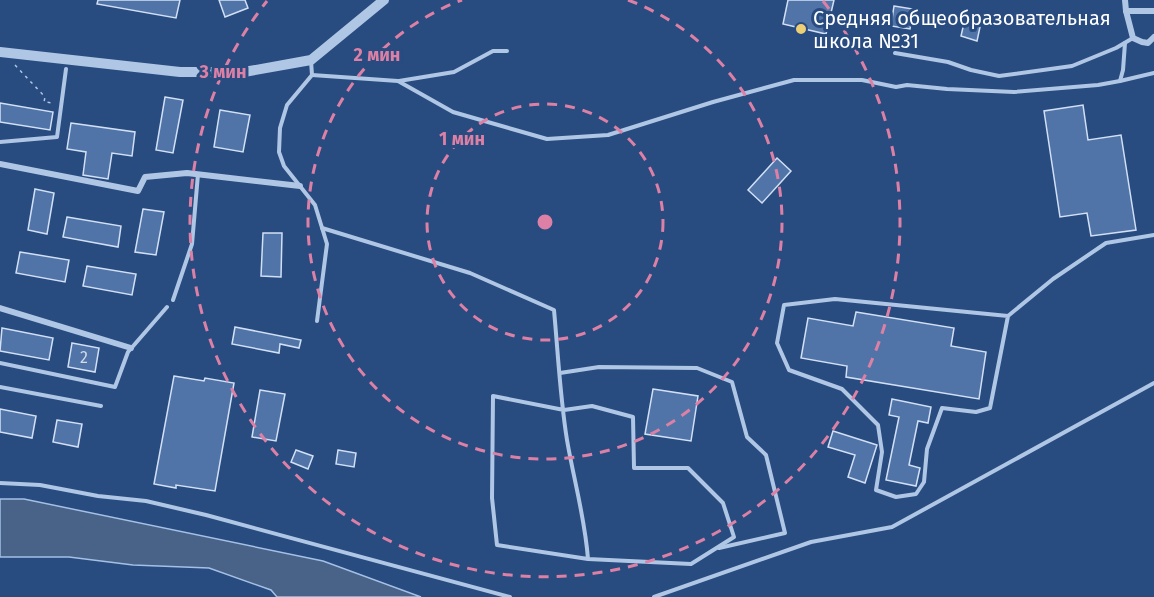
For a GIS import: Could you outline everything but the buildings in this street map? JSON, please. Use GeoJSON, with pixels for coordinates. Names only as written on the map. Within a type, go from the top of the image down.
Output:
{"type":"FeatureCollection","features":[{"type":"Feature","properties":{"kind":"street"},"geometry":{"type":"LineString","coordinates":[[0,52],[180,72],[244,72],[311,60],[384,0]]}},
{"type":"Feature","properties":{"kind":"street"},"geometry":{"type":"LineString","coordinates":[[1125,0],[1133,38],[1148,43],[1154,48]]}},
{"type":"Feature","properties":{"kind":"street"},"geometry":{"type":"LineString","coordinates":[[1126,11],[1154,11]]}},
{"type":"Feature","properties":{"kind":"street"},"geometry":{"type":"LineString","coordinates":[[1148,43],[1154,37]]}},
{"type":"Feature","properties":{"kind":"street"},"geometry":{"type":"LineString","coordinates":[[0,164],[138,191],[145,177],[187,173],[300,186]]}},
{"type":"Feature","properties":{"kind":"street"},"geometry":{"type":"LineString","coordinates":[[0,308],[131,348]]}},
{"type":"Feature","properties":{"kind":"lane"},"geometry":{"type":"LineString","coordinates":[[895,52],[948,62],[999,76],[1072,66],[1116,48],[1133,38]]}},
{"type":"Feature","properties":{"kind":"lane"},"geometry":{"type":"LineString","coordinates":[[1120,81],[1125,43]]}},
{"type":"Feature","properties":{"kind":"lane"},"geometry":{"type":"LineString","coordinates":[[312,75],[398,81],[454,72],[493,51],[507,51]]}},
{"type":"Feature","properties":{"kind":"lane"},"geometry":{"type":"LineString","coordinates":[[311,60],[312,75],[287,105],[280,128],[279,152],[284,166],[315,205],[327,244],[317,321]]}},
{"type":"Feature","properties":{"kind":"lane"},"geometry":{"type":"LineString","coordinates":[[0,142],[57,137],[66,69]]}},
{"type":"Feature","properties":{"kind":"lane"},"geometry":{"type":"LineString","coordinates":[[398,81],[453,112],[547,139],[608,135],[713,102],[794,80],[862,80],[896,87],[907,85],[1014,92],[1098,85],[1154,73]]}},
{"type":"Feature","properties":{"kind":"lane"},"geometry":{"type":"LineString","coordinates":[[173,300],[192,244],[198,174]]}},
{"type":"Feature","properties":{"kind":"lane"},"geometry":{"type":"LineString","coordinates":[[322,228],[470,273],[554,310],[567,440],[586,528],[588,559]]}},
{"type":"Feature","properties":{"kind":"lane"},"geometry":{"type":"LineString","coordinates":[[1008,316],[835,298],[784,305],[777,343],[789,370],[842,389],[878,425],[882,452],[876,490],[896,496],[916,494],[924,482],[927,449],[942,408],[976,412],[990,408],[1008,316],[1053,279],[1106,243],[1154,235]]}},
{"type":"Feature","properties":{"kind":"lane"},"geometry":{"type":"LineString","coordinates":[[0,363],[115,387],[131,348],[167,307]]}},
{"type":"Feature","properties":{"kind":"lane"},"geometry":{"type":"LineString","coordinates":[[560,373],[599,368],[697,368],[732,382],[747,437],[766,455],[785,533],[716,549]]}},
{"type":"Feature","properties":{"kind":"lane"},"geometry":{"type":"LineString","coordinates":[[654,597],[812,542],[892,526],[1154,383]]}},
{"type":"Feature","properties":{"kind":"lane"},"geometry":{"type":"LineString","coordinates":[[0,387],[101,406]]}},
{"type":"Feature","properties":{"kind":"lane"},"geometry":{"type":"LineString","coordinates":[[493,396],[564,410],[592,406],[633,417],[634,468],[688,468],[723,503],[734,537],[716,549],[691,564],[588,559],[497,545],[492,498],[493,396]]}},
{"type":"Feature","properties":{"kind":"lane"},"geometry":{"type":"LineString","coordinates":[[0,483],[40,485],[98,496],[156,503],[510,597]]}},
{"type":"Feature","properties":{"kind":"path"},"geometry":{"type":"LineString","coordinates":[[12,62],[45,97],[44,102],[61,104]]}},
{"type":"Feature","properties":{"kind":"water"},"geometry":{"type":"Polygon","coordinates":[[[0,499],[24,499],[323,561],[421,597],[277,597],[271,590],[209,568],[133,565],[69,557],[0,557],[0,499]]]}},
{"type":"Feature","properties":{"kind":"place","name":"Средняя общеобразовательная школа №31"},"geometry":{"type":"Point","coordinates":[801,29]}}]}
